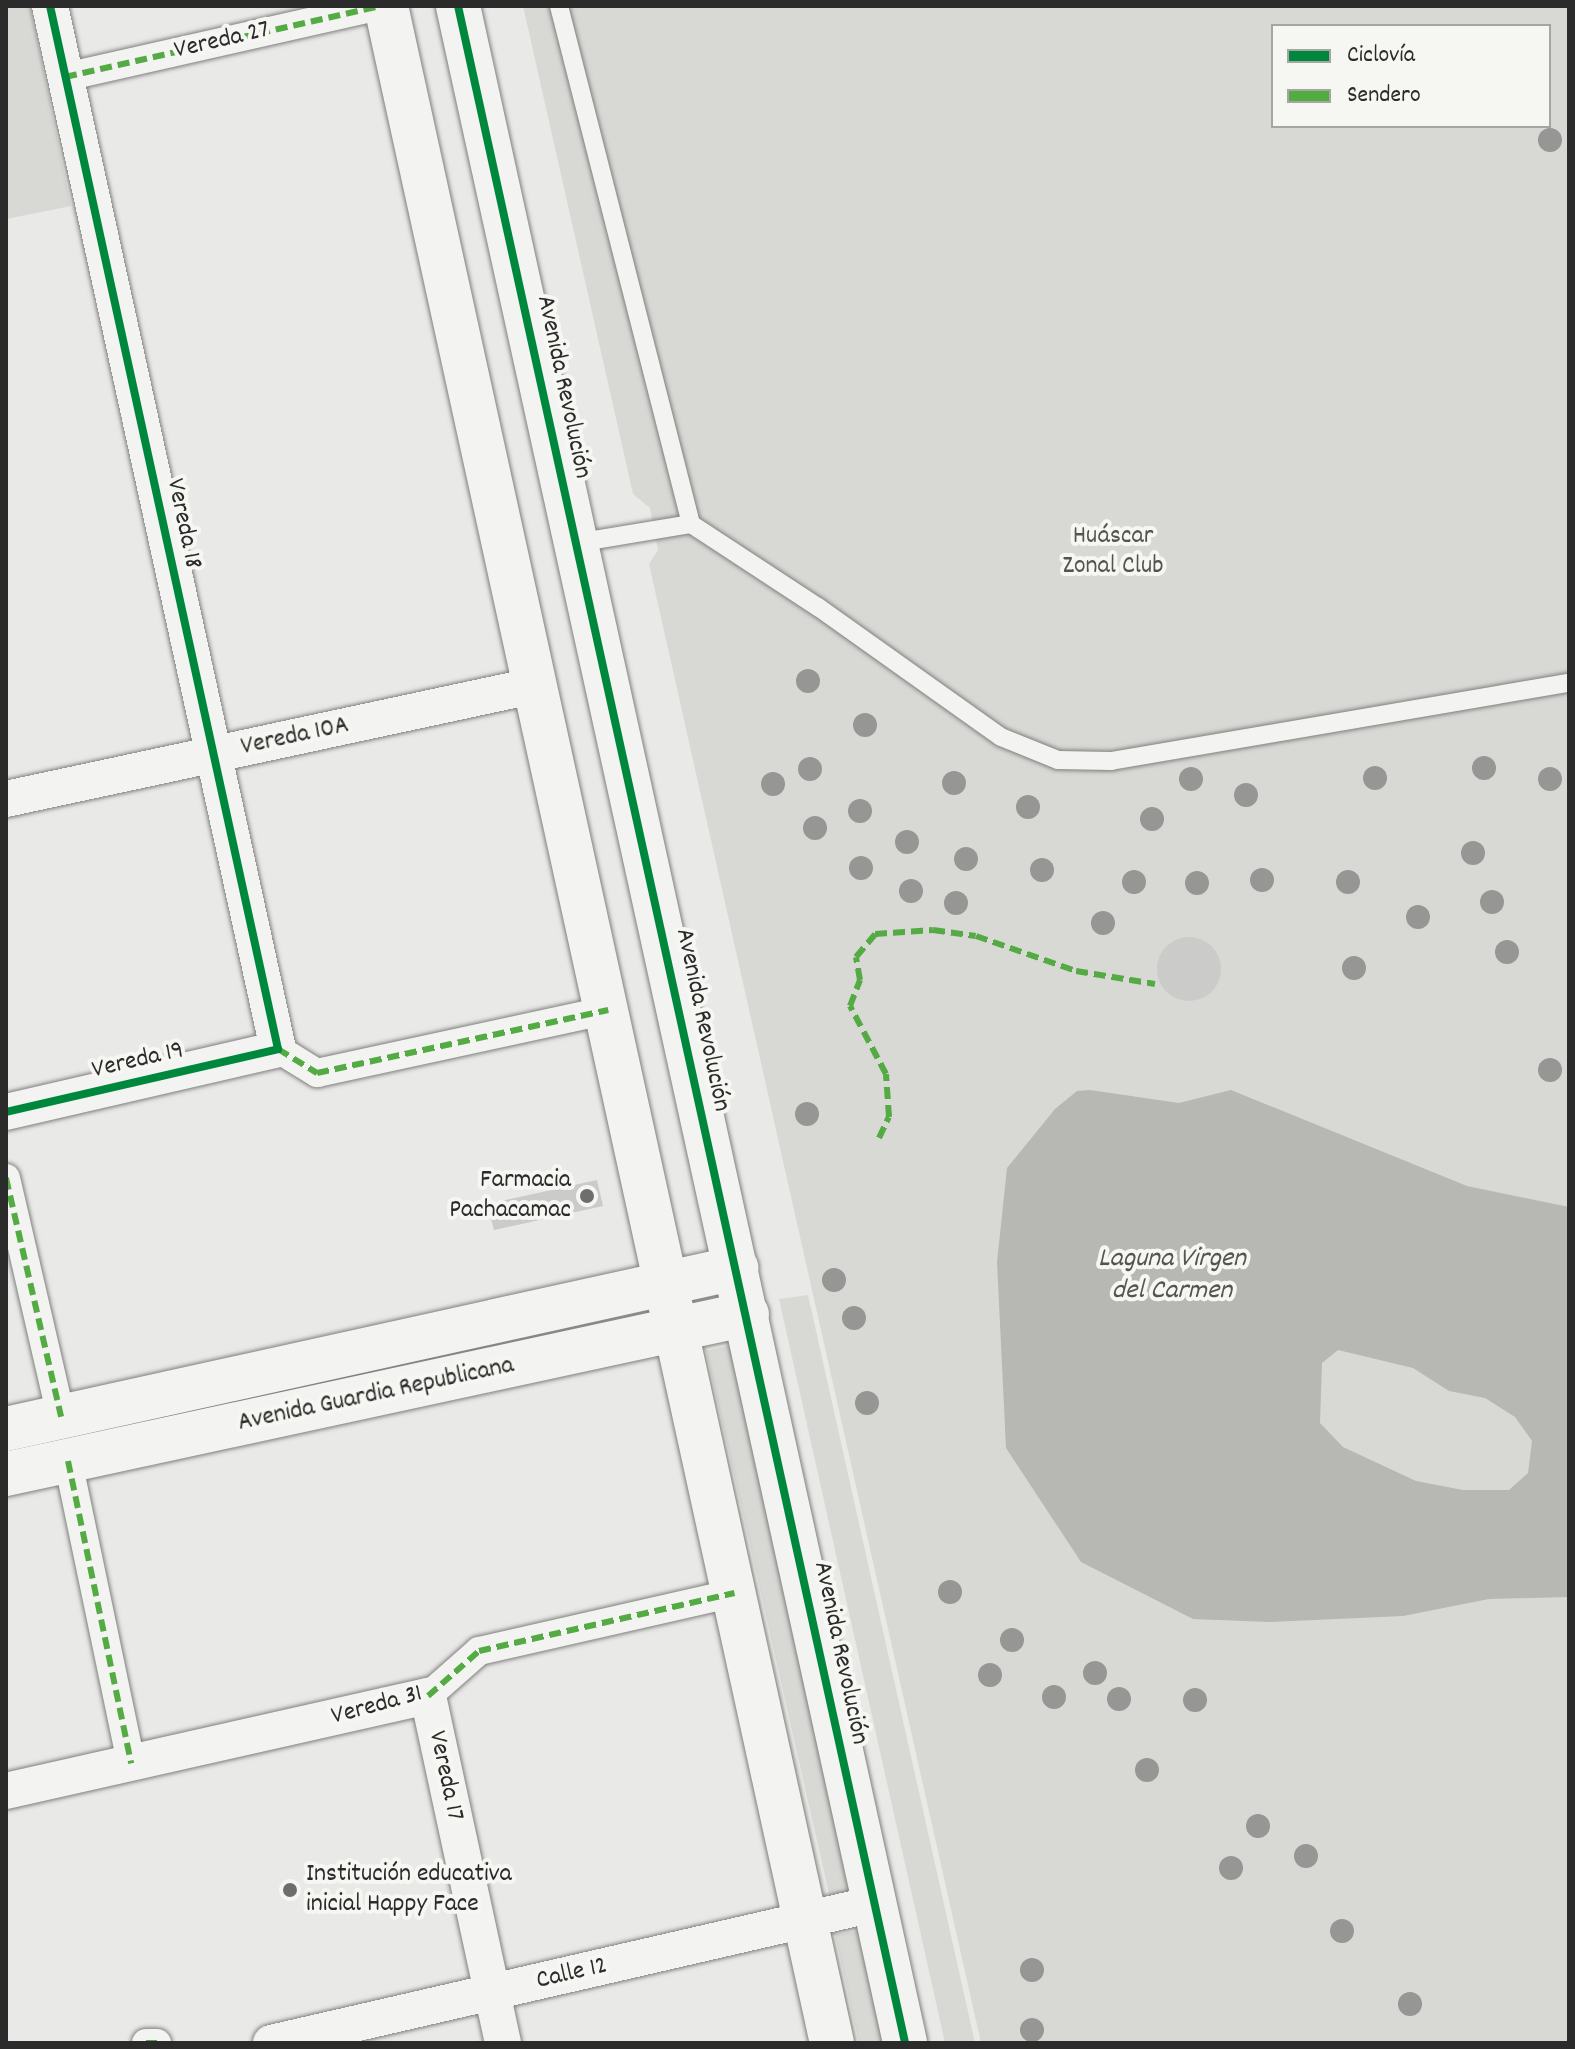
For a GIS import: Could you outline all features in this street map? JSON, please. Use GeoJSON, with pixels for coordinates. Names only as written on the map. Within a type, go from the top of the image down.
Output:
{"type":"FeatureCollection","features":[{"type":"Feature","properties":{"kind":"street","name":"Vereda 18"},"geometry":{"type":"LineString","coordinates":[[50,6],[278,1049]]}},
{"type":"Feature","properties":{"kind":"street","name":"Vereda 27"},"geometry":{"type":"LineString","coordinates":[[65,77],[379,6]]}},
{"type":"Feature","properties":{"kind":"street"},"geometry":{"type":"LineString","coordinates":[[386,6],[832,2043]]}},
{"type":"Feature","properties":{"kind":"street","name":"Avenida Revolución"},"geometry":{"type":"LineString","coordinates":[[458,6],[905,2043]]}},
{"type":"Feature","properties":{"kind":"street","name":"Vereda 10A"},"geometry":{"type":"LineString","coordinates":[[6,799],[537,685]]}},
{"type":"Feature","properties":{"kind":"street"},"geometry":{"type":"LineString","coordinates":[[278,1049],[317,1073],[608,1010]]}},
{"type":"Feature","properties":{"kind":"street","name":"Vereda 19"},"geometry":{"type":"LineString","coordinates":[[6,1112],[278,1049]]}},
{"type":"Feature","properties":{"kind":"street"},"geometry":{"type":"LineString","coordinates":[[6,1178],[61,1417]]}},
{"type":"Feature","properties":{"kind":"street","name":"Avenida Guardia Republicana"},"geometry":{"type":"LineString","coordinates":[[6,1429],[736,1268]]}},
{"type":"Feature","properties":{"kind":"street","name":"Avenida Guardia Republicana"},"geometry":{"type":"LineString","coordinates":[[6,1474],[747,1314]]}},
{"type":"Feature","properties":{"kind":"street"},"geometry":{"type":"LineString","coordinates":[[68,1461],[131,1763]]}},
{"type":"Feature","properties":{"kind":"street","name":"Vereda 31"},"geometry":{"type":"LineString","coordinates":[[6,1791],[428,1696],[479,1651],[735,1593]]}},
{"type":"Feature","properties":{"kind":"street","name":"Vereda 17"},"geometry":{"type":"LineString","coordinates":[[428,1696],[503,2043]]}},
{"type":"Feature","properties":{"kind":"street","name":"Calle 12"},"geometry":{"type":"LineString","coordinates":[[271,2043],[874,1904]]}},
{"type":"Feature","properties":{"kind":"street"},"geometry":{"type":"LineString","coordinates":[[146,2043],[157,2043]]}},
{"type":"Feature","properties":{"kind":"lane"},"geometry":{"type":"LineString","coordinates":[[559,6],[691,524],[1001,737],[1058,760],[1111,761],[1569,683]]}},
{"type":"Feature","properties":{"kind":"lane"},"geometry":{"type":"LineString","coordinates":[[576,543],[691,524]]}},
{"type":"Feature","properties":{"kind":"green space"},"geometry":{"type":"Polygon","coordinates":[[[6,6],[30,6],[71,206],[6,219],[6,6]]]}},
{"type":"Feature","properties":{"kind":"green space","name":"Huáscar Zonal Club"},"geometry":{"type":"Polygon","coordinates":[[[523,6],[1569,6],[1569,2043],[981,2043],[649,564],[658,550],[650,508],[633,494],[523,6]]]}},
{"type":"Feature","properties":{"kind":"green space"},"geometry":{"type":"Polygon","coordinates":[[[808,1295],[975,2043],[945,2043],[779,1299],[808,1295]]]}},
{"type":"Feature","properties":{"kind":"green space"},"geometry":{"type":"Polygon","coordinates":[[[736,1344],[860,1891],[830,1898],[706,1351],[736,1344]]]}},
{"type":"Feature","properties":{"kind":"green space"},"geometry":{"type":"Polygon","coordinates":[[[866,1930],[891,2043],[859,2043],[835,1934],[866,1930]]]}},
{"type":"Feature","properties":{"kind":"water","name":"Laguna Virgen del Carmen"},"geometry":{"type":"Polygon","coordinates":[[[1090,1090],[1179,1103],[1231,1090],[1467,1186],[1569,1207],[1569,1597],[1489,1599],[1403,1616],[1269,1622],[1193,1619],[1081,1562],[1006,1448],[997,1262],[1007,1168],[1055,1109],[1077,1091],[1090,1090]],[[1338,1350],[1322,1363],[1320,1423],[1343,1447],[1416,1481],[1463,1490],[1509,1490],[1528,1473],[1532,1441],[1515,1417],[1485,1398],[1449,1391],[1413,1368],[1338,1350]]]}},
{"type":"Feature","properties":{"kind":"building"},"geometry":{"type":"Polygon","coordinates":[[[1189,937],[1207,943],[1215,951],[1221,969],[1215,987],[1207,995],[1189,1001],[1171,995],[1163,987],[1157,969],[1163,951],[1171,943],[1189,937]]]}},
{"type":"Feature","properties":{"kind":"building"},"geometry":{"type":"Polygon","coordinates":[[[597,1180],[603,1206],[494,1230],[487,1204],[597,1180]]]}},
{"type":"Feature","properties":{"kind":"marked path"},"geometry":{"type":"LineString","coordinates":[[65,77],[379,6]]}},
{"type":"Feature","properties":{"kind":"marked path"},"geometry":{"type":"LineString","coordinates":[[879,1138],[889,1117],[886,1074],[850,1006],[860,980],[856,957],[875,934],[933,930],[976,936],[1076,971],[1155,984]]}},
{"type":"Feature","properties":{"kind":"marked path"},"geometry":{"type":"LineString","coordinates":[[278,1049],[317,1073],[608,1010]]}},
{"type":"Feature","properties":{"kind":"marked path"},"geometry":{"type":"LineString","coordinates":[[6,1178],[61,1417]]}},
{"type":"Feature","properties":{"kind":"marked path"},"geometry":{"type":"LineString","coordinates":[[68,1461],[131,1763]]}},
{"type":"Feature","properties":{"kind":"marked path"},"geometry":{"type":"LineString","coordinates":[[428,1696],[479,1651],[735,1593]]}},
{"type":"Feature","properties":{"kind":"marked path"},"geometry":{"type":"LineString","coordinates":[[146,2043],[157,2043]]}},
{"type":"Feature","properties":{"kind":"cycle path"},"geometry":{"type":"LineString","coordinates":[[6,1112],[278,1049],[50,6]]}},
{"type":"Feature","properties":{"kind":"cycle path"},"geometry":{"type":"LineString","coordinates":[[458,6],[905,2043]]}},
{"type":"Feature","properties":{"kind":"place","name":"Farmacia Pachacamac"},"geometry":{"type":"Point","coordinates":[587,1196]}},
{"type":"Feature","properties":{"kind":"place","name":"Institución educativa inicial Happy Face"},"geometry":{"type":"Point","coordinates":[290,1890]}}]}
